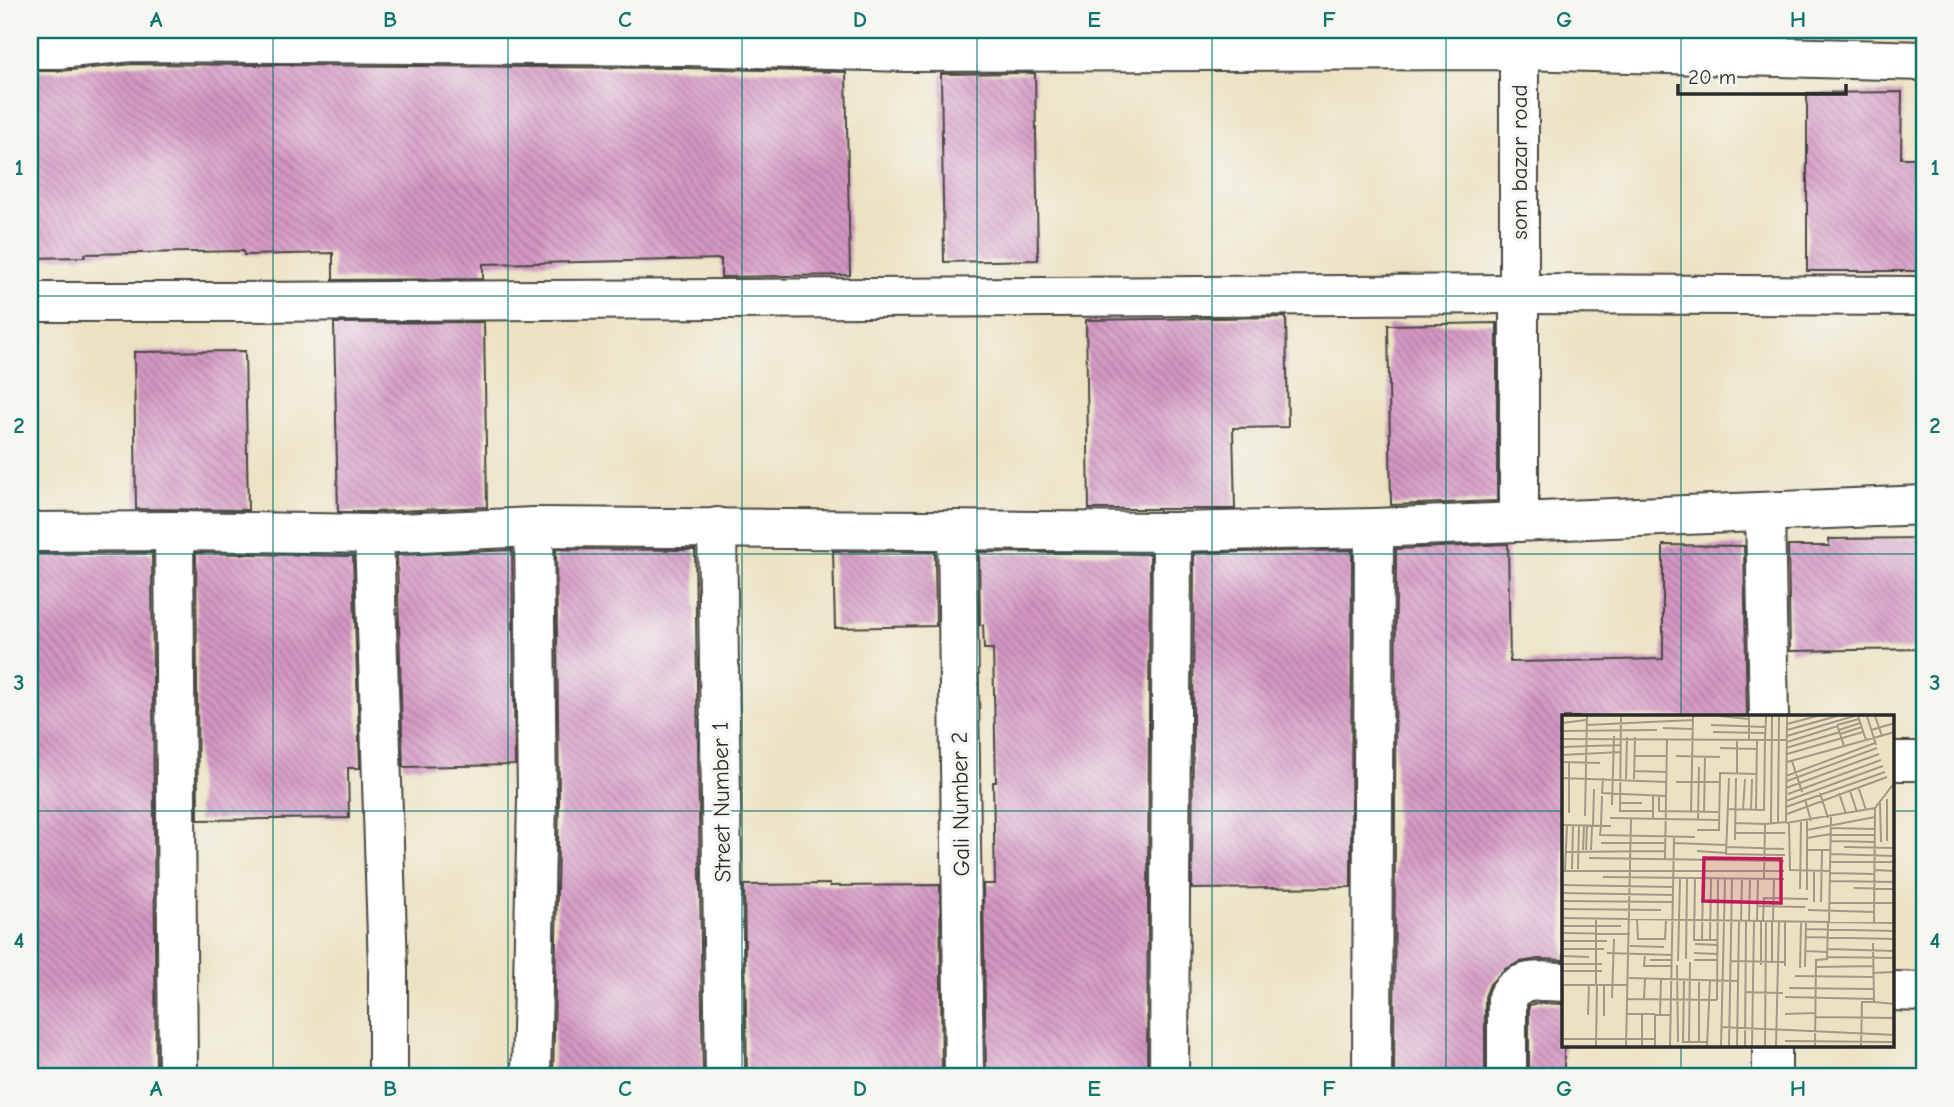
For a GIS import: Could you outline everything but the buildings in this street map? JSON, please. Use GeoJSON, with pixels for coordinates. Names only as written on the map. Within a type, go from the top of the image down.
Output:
{"type":"FeatureCollection","features":[{"type":"Feature","properties":{"kind":"street"},"geometry":{"type":"LineString","coordinates":[[30,49],[146,42],[683,46],[907,52],[1519,40],[1924,61]]}},
{"type":"Feature","properties":{"kind":"street","name":"som bazar road"},"geometry":{"type":"LineString","coordinates":[[1519,40],[1519,522]]}},
{"type":"Feature","properties":{"kind":"street"},"geometry":{"type":"LineString","coordinates":[[30,302],[1520,294],[1924,296]]}},
{"type":"Feature","properties":{"kind":"street"},"geometry":{"type":"LineString","coordinates":[[30,532],[374,534],[534,527],[717,527],[1172,532],[1374,528],[1924,505]]}},
{"type":"Feature","properties":{"kind":"street"},"geometry":{"type":"LineString","coordinates":[[1765,512],[1769,715]]}},
{"type":"Feature","properties":{"kind":"street"},"geometry":{"type":"LineString","coordinates":[[531,1077],[537,799],[534,527]]}},
{"type":"Feature","properties":{"kind":"street","name":"Street Number 1"},"geometry":{"type":"LineString","coordinates":[[717,527],[725,1077]]}},
{"type":"Feature","properties":{"kind":"street"},"geometry":{"type":"LineString","coordinates":[[1372,1077],[1374,528]]}},
{"type":"Feature","properties":{"kind":"street","name":"Gali Number 2"},"geometry":{"type":"LineString","coordinates":[[957,530],[964,1077]]}},
{"type":"Feature","properties":{"kind":"street"},"geometry":{"type":"LineString","coordinates":[[174,531],[177,1077]]}},
{"type":"Feature","properties":{"kind":"street"},"geometry":{"type":"LineString","coordinates":[[1170,1077],[1172,532]]}},
{"type":"Feature","properties":{"kind":"street"},"geometry":{"type":"LineString","coordinates":[[374,534],[388,968],[388,1077]]}},
{"type":"Feature","properties":{"kind":"street"},"geometry":{"type":"LineString","coordinates":[[1895,761],[1924,761]]}},
{"type":"Feature","properties":{"kind":"street"},"geometry":{"type":"LineString","coordinates":[[1507,1077],[1507,998],[1512,989],[1532,981],[1562,982]]}},
{"type":"Feature","properties":{"kind":"street"},"geometry":{"type":"LineString","coordinates":[[1895,991],[1924,992]]}},
{"type":"Feature","properties":{"kind":"street"},"geometry":{"type":"LineString","coordinates":[[1772,1048],[1772,1077]]}}]}
